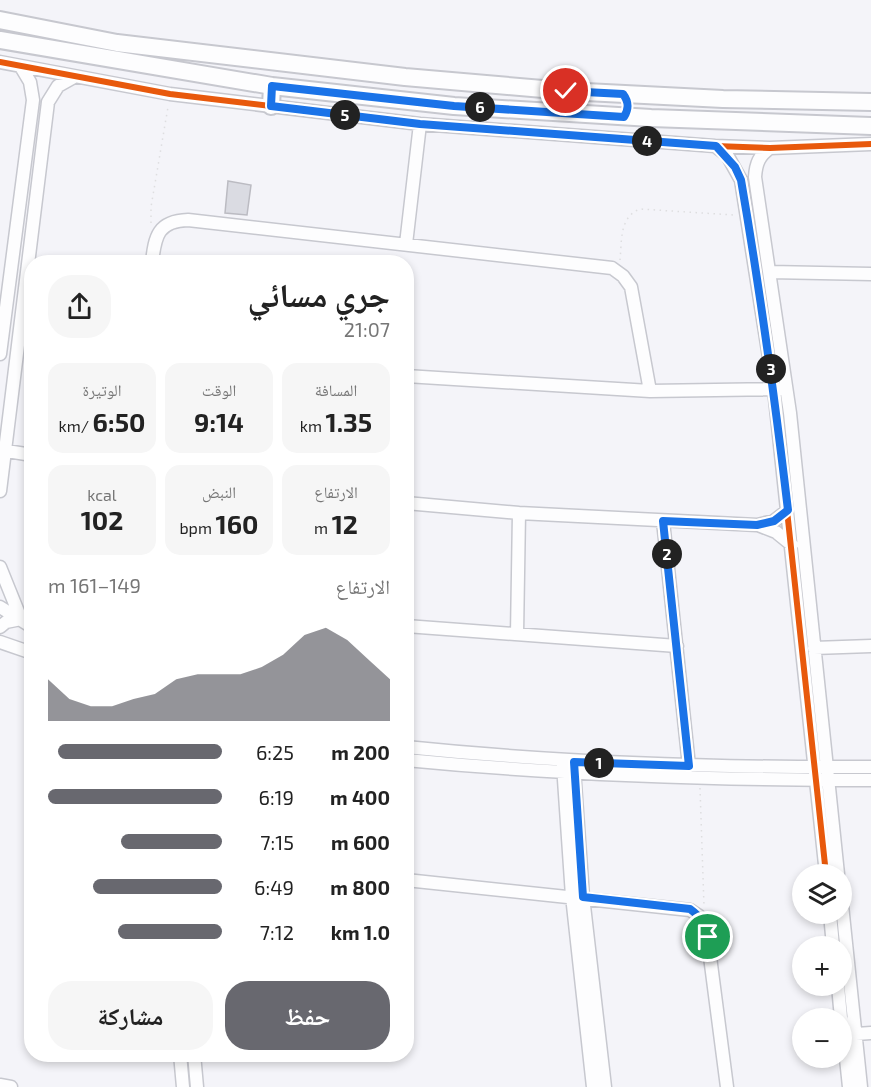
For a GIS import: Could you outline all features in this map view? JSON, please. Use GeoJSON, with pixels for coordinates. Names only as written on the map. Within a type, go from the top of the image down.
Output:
{"type":"FeatureCollection","features":[{"type":"Feature","properties":{"kind":"street"},"geometry":{"type":"LineString","coordinates":[[0,20],[117,43],[360,72],[566,91],[651,96],[871,102]]}},
{"type":"Feature","properties":{"kind":"street"},"geometry":{"type":"LineString","coordinates":[[0,40],[272,86],[454,106],[624,117],[871,126]]}},
{"type":"Feature","properties":{"kind":"street"},"geometry":{"type":"LineString","coordinates":[[0,62],[170,94],[420,124],[716,146],[770,148],[871,144]]}},
{"type":"Feature","properties":{"kind":"street"},"geometry":{"type":"LineString","coordinates":[[0,354],[3,312],[33,99],[30,82],[21,67]]}},
{"type":"Feature","properties":{"kind":"street"},"geometry":{"type":"LineString","coordinates":[[32,255],[48,102],[58,86],[74,77]]}},
{"type":"Feature","properties":{"kind":"street"},"geometry":{"type":"LineString","coordinates":[[271,106],[272,86]]}},
{"type":"Feature","properties":{"kind":"street"},"geometry":{"type":"LineString","coordinates":[[623,94],[628,103],[624,117]]}},
{"type":"Feature","properties":{"kind":"street"},"geometry":{"type":"LineString","coordinates":[[651,96],[646,105],[651,118]]}},
{"type":"Feature","properties":{"kind":"street"},"geometry":{"type":"LineString","coordinates":[[406,244],[420,124]]}},
{"type":"Feature","properties":{"kind":"street"},"geometry":{"type":"LineString","coordinates":[[716,146],[735,167],[741,180],[780,388],[804,536],[814,648],[826,864]]}},
{"type":"Feature","properties":{"kind":"street"},"geometry":{"type":"LineString","coordinates":[[770,148],[761,155],[756,165],[755,177],[770,272],[792,545],[821,774],[836,864]]}},
{"type":"Feature","properties":{"kind":"street"},"geometry":{"type":"LineString","coordinates":[[153,255],[156,237],[164,227],[175,220],[188,220],[599,266],[619,272],[631,287],[650,391]]}},
{"type":"Feature","properties":{"kind":"street"},"geometry":{"type":"LineString","coordinates":[[770,272],[871,274]]}},
{"type":"Feature","properties":{"kind":"street"},"geometry":{"type":"LineString","coordinates":[[3,312],[24,317]]}},
{"type":"Feature","properties":{"kind":"street"},"geometry":{"type":"LineString","coordinates":[[0,491],[2,450],[19,332],[24,321]]}},
{"type":"Feature","properties":{"kind":"street"},"geometry":{"type":"LineString","coordinates":[[2,329],[19,332]]}},
{"type":"Feature","properties":{"kind":"street"},"geometry":{"type":"LineString","coordinates":[[414,376],[650,391],[780,388]]}},
{"type":"Feature","properties":{"kind":"street"},"geometry":{"type":"LineString","coordinates":[[2,450],[24,454]]}},
{"type":"Feature","properties":{"kind":"street"},"geometry":{"type":"LineString","coordinates":[[414,504],[519,513],[757,525],[774,521],[788,510]]}},
{"type":"Feature","properties":{"kind":"street"},"geometry":{"type":"LineString","coordinates":[[517,634],[519,513]]}},
{"type":"Feature","properties":{"kind":"street"},"geometry":{"type":"LineString","coordinates":[[663,521],[689,766]]}},
{"type":"Feature","properties":{"kind":"street"},"geometry":{"type":"LineString","coordinates":[[757,525],[776,532],[792,545]]}},
{"type":"Feature","properties":{"kind":"street"},"geometry":{"type":"LineString","coordinates":[[0,567],[21,618]]}},
{"type":"Feature","properties":{"kind":"street"},"geometry":{"type":"LineString","coordinates":[[0,607],[24,620]]}},
{"type":"Feature","properties":{"kind":"street"},"geometry":{"type":"LineString","coordinates":[[0,627],[6,622],[21,618]]}},
{"type":"Feature","properties":{"kind":"street"},"geometry":{"type":"LineString","coordinates":[[414,627],[676,646]]}},
{"type":"Feature","properties":{"kind":"street"},"geometry":{"type":"LineString","coordinates":[[0,633],[5,644],[24,650]]}},
{"type":"Feature","properties":{"kind":"street"},"geometry":{"type":"LineString","coordinates":[[814,648],[871,646]]}},
{"type":"Feature","properties":{"kind":"street"},"geometry":{"type":"LineString","coordinates":[[414,748],[568,768],[689,766],[821,774],[871,780]]}},
{"type":"Feature","properties":{"kind":"street"},"geometry":{"type":"LineString","coordinates":[[414,760],[568,768],[700,778],[821,774],[871,767]]}},
{"type":"Feature","properties":{"kind":"street"},"geometry":{"type":"LineString","coordinates":[[568,768],[593,1087]]}},
{"type":"Feature","properties":{"kind":"street"},"geometry":{"type":"LineString","coordinates":[[414,881],[690,909],[699,916],[708,937],[727,1087]]}},
{"type":"Feature","properties":{"kind":"street"},"geometry":{"type":"LineString","coordinates":[[577,896],[604,1087]]}},
{"type":"Feature","properties":{"kind":"street"},"geometry":{"type":"LineString","coordinates":[[844,924],[861,1087]]}},
{"type":"Feature","properties":{"kind":"street"},"geometry":{"type":"LineString","coordinates":[[856,1034],[871,1033]]}},
{"type":"Feature","properties":{"kind":"street"},"geometry":{"type":"LineString","coordinates":[[181,1062],[183,1087]]}},
{"type":"Feature","properties":{"kind":"street"},"geometry":{"type":"LineString","coordinates":[[195,1062],[197,1087]]}},
{"type":"Feature","properties":{"kind":"street"},"geometry":{"type":"LineString","coordinates":[[847,1068],[849,1087]]}},
{"type":"Feature","properties":{"kind":"street"},"geometry":{"type":"LineString","coordinates":[[0,1085],[11,1087]]}},
{"type":"Feature","properties":{"kind":"path"},"geometry":{"type":"LineString","coordinates":[[156,237],[152,227],[151,207],[170,94]]}},
{"type":"Feature","properties":{"kind":"path"},"geometry":{"type":"LineString","coordinates":[[619,272],[624,223],[633,212],[640,209],[747,216]]}},
{"type":"Feature","properties":{"kind":"path"},"geometry":{"type":"LineString","coordinates":[[699,916],[705,899],[700,778]]}},
{"type":"Feature","properties":{"kind":"building"},"geometry":{"type":"Polygon","coordinates":[[[228,181],[251,185],[247,215],[225,213],[228,181]]]}},
{"type":"Feature","properties":{"kind":"cycle path"},"geometry":{"type":"LineString","coordinates":[[0,62],[170,94],[420,124],[715,146],[770,148],[871,144]]}},
{"type":"Feature","properties":{"kind":"cycle path"},"geometry":{"type":"LineString","coordinates":[[715,146],[727,155],[741,180],[774,389],[825,864]]}},
{"type":"Feature","properties":{"kind":"route"},"geometry":{"type":"LineString","coordinates":[[566,91],[623,94],[628,108],[624,117],[454,106],[272,86],[271,106],[420,124],[716,146],[727,155],[735,167],[741,180],[761,303],[788,510],[774,521],[757,525],[663,521],[689,766],[574,762],[583,897],[690,909],[699,916],[708,937]]}}]}
